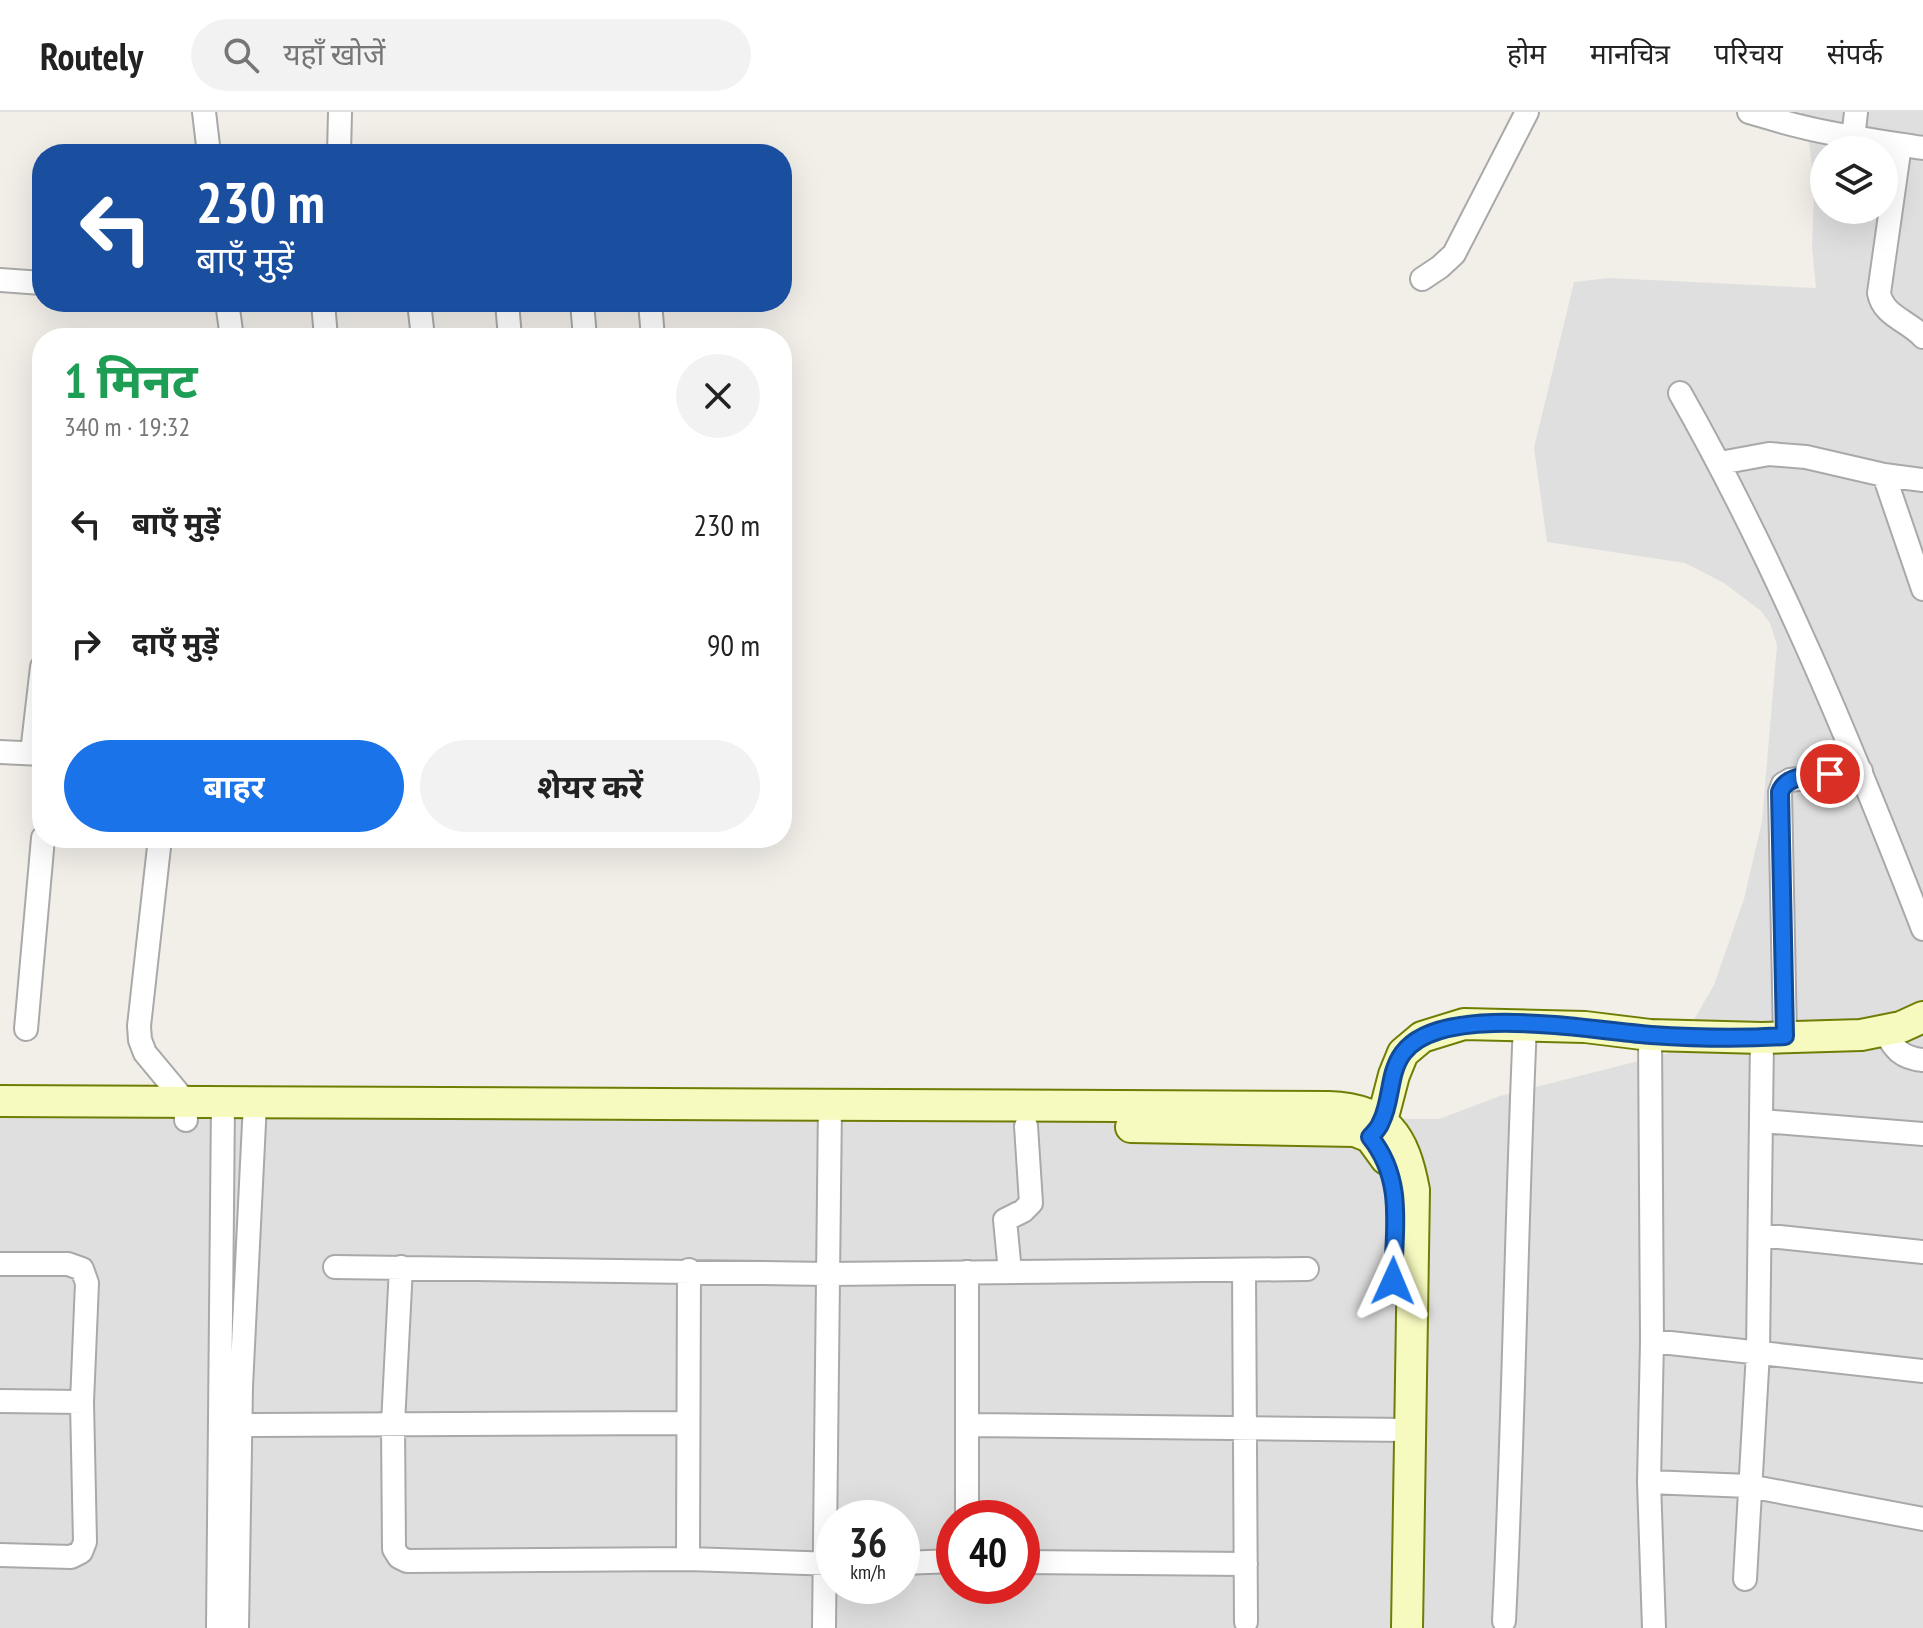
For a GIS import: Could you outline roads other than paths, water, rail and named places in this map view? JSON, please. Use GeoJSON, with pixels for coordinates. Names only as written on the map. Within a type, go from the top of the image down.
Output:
{"type":"FeatureCollection","features":[{"type":"Feature","properties":{"kind":"street"},"geometry":{"type":"LineString","coordinates":[[204,112],[208,144]]}},
{"type":"Feature","properties":{"kind":"street"},"geometry":{"type":"LineString","coordinates":[[339,144],[340,112]]}},
{"type":"Feature","properties":{"kind":"street"},"geometry":{"type":"LineString","coordinates":[[1422,279],[1454,254],[1527,112]]}},
{"type":"Feature","properties":{"kind":"street"},"geometry":{"type":"LineString","coordinates":[[1853,136],[1856,112]]}},
{"type":"Feature","properties":{"kind":"street"},"geometry":{"type":"LineString","coordinates":[[1763,115],[1842,136]]}},
{"type":"Feature","properties":{"kind":"street"},"geometry":{"type":"LineString","coordinates":[[1923,148],[1900,145],[1879,293],[1888,311],[1910,324],[1923,337]]}},
{"type":"Feature","properties":{"kind":"street"},"geometry":{"type":"LineString","coordinates":[[0,280],[32,282]]}},
{"type":"Feature","properties":{"kind":"street"},"geometry":{"type":"LineString","coordinates":[[1680,393],[1720,463],[1813,656],[1923,929]]}},
{"type":"Feature","properties":{"kind":"street"},"geometry":{"type":"LineString","coordinates":[[1720,463],[1769,454],[1819,459],[1884,475],[1923,480]]}},
{"type":"Feature","properties":{"kind":"street"},"geometry":{"type":"LineString","coordinates":[[1884,475],[1923,589]]}},
{"type":"Feature","properties":{"kind":"street"},"geometry":{"type":"LineString","coordinates":[[0,752],[32,753]]}},
{"type":"Feature","properties":{"kind":"street"},"geometry":{"type":"LineString","coordinates":[[1745,1579],[1758,1352],[1762,1121],[1774,1037],[1780,792],[1783,784],[1790,780],[1861,771]]}},
{"type":"Feature","properties":{"kind":"street"},"geometry":{"type":"LineString","coordinates":[[26,1029],[42,848]]}},
{"type":"Feature","properties":{"kind":"street"},"geometry":{"type":"LineString","coordinates":[[159,848],[140,1040],[145,1053],[185,1111]]}},
{"type":"Feature","properties":{"kind":"street"},"geometry":{"type":"LineString","coordinates":[[1376,1129],[1403,1053],[1422,1037],[1464,1024],[1585,1027],[1650,1035],[1774,1037],[1861,1035],[1901,1027],[1923,1017]]}},
{"type":"Feature","properties":{"kind":"street"},"geometry":{"type":"LineString","coordinates":[[1504,1621],[1514,1423],[1525,1025]]}},
{"type":"Feature","properties":{"kind":"street"},"geometry":{"type":"LineString","coordinates":[[1884,1030],[1901,1055],[1923,1060]]}},
{"type":"Feature","properties":{"kind":"street"},"geometry":{"type":"LineString","coordinates":[[1650,1035],[1652,1341],[1649,1482],[1654,1628]]}},
{"type":"Feature","properties":{"kind":"street"},"geometry":{"type":"LineString","coordinates":[[0,1101],[254,1113],[830,1115],[1329,1107],[1365,1111],[1376,1129],[1391,1170],[1395,1192],[1399,1430],[1407,1628]]}},
{"type":"Feature","properties":{"kind":"street"},"geometry":{"type":"LineString","coordinates":[[0,1120],[185,1111]]}},
{"type":"Feature","properties":{"kind":"street"},"geometry":{"type":"LineString","coordinates":[[218,1628],[223,1112]]}},
{"type":"Feature","properties":{"kind":"street"},"geometry":{"type":"LineString","coordinates":[[237,1628],[240,1425],[254,1113]]}},
{"type":"Feature","properties":{"kind":"street"},"geometry":{"type":"LineString","coordinates":[[830,1115],[1026,1126],[1376,1129]]}},
{"type":"Feature","properties":{"kind":"street"},"geometry":{"type":"LineString","coordinates":[[828,1500],[830,1115]]}},
{"type":"Feature","properties":{"kind":"street"},"geometry":{"type":"LineString","coordinates":[[1762,1121],[1923,1134]]}},
{"type":"Feature","properties":{"kind":"street"},"geometry":{"type":"LineString","coordinates":[[1010,1272],[1005,1220],[1031,1203],[1026,1126]]}},
{"type":"Feature","properties":{"kind":"street"},"geometry":{"type":"LineString","coordinates":[[1760,1235],[1923,1252]]}},
{"type":"Feature","properties":{"kind":"street"},"geometry":{"type":"LineString","coordinates":[[0,1264],[68,1264],[82,1269],[87,1283],[82,1402],[85,1542],[81,1552],[71,1557],[0,1555]]}},
{"type":"Feature","properties":{"kind":"street"},"geometry":{"type":"LineString","coordinates":[[335,1267],[828,1274],[1307,1269]]}},
{"type":"Feature","properties":{"kind":"street"},"geometry":{"type":"LineString","coordinates":[[401,1267],[393,1424],[394,1549],[399,1557],[407,1561],[688,1559],[816,1564]]}},
{"type":"Feature","properties":{"kind":"street"},"geometry":{"type":"LineString","coordinates":[[688,1559],[689,1270]]}},
{"type":"Feature","properties":{"kind":"street"},"geometry":{"type":"LineString","coordinates":[[1244,1270],[1246,1622]]}},
{"type":"Feature","properties":{"kind":"street"},"geometry":{"type":"LineString","coordinates":[[967,1272],[967,1500]]}},
{"type":"Feature","properties":{"kind":"street"},"geometry":{"type":"LineString","coordinates":[[1652,1341],[1923,1371]]}},
{"type":"Feature","properties":{"kind":"street"},"geometry":{"type":"LineString","coordinates":[[0,1401],[82,1402]]}},
{"type":"Feature","properties":{"kind":"street"},"geometry":{"type":"LineString","coordinates":[[240,1425],[687,1423]]}},
{"type":"Feature","properties":{"kind":"street"},"geometry":{"type":"LineString","coordinates":[[969,1425],[1399,1430]]}},
{"type":"Feature","properties":{"kind":"street"},"geometry":{"type":"LineString","coordinates":[[1388,1628],[1399,1430]]}},
{"type":"Feature","properties":{"kind":"street"},"geometry":{"type":"LineString","coordinates":[[1649,1482],[1749,1486],[1923,1519]]}},
{"type":"Feature","properties":{"kind":"street"},"geometry":{"type":"LineString","coordinates":[[1040,1562],[1246,1564]]}},
{"type":"Feature","properties":{"kind":"street"},"geometry":{"type":"LineString","coordinates":[[824,1628],[826,1604]]}}]}
